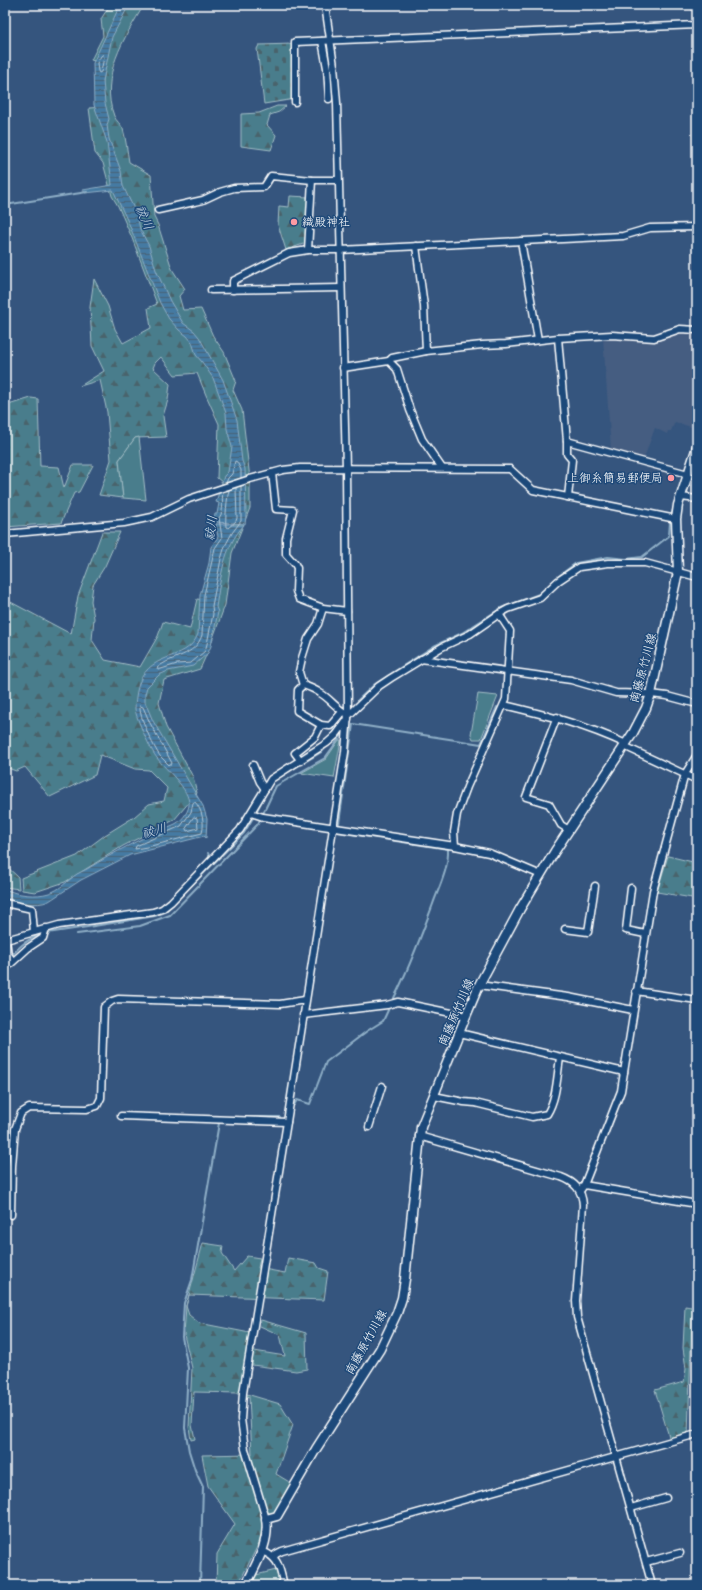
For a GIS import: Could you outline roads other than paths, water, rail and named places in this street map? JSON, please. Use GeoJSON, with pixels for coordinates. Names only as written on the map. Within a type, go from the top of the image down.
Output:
{"type":"FeatureCollection","features":[{"type":"Feature","properties":{"kind":"main road","name":"南藤原竹川線"},"geometry":{"type":"LineString","coordinates":[[266,1519],[277,1516],[316,1449],[380,1349],[397,1313],[402,1298],[406,1271],[421,1127],[480,985],[520,909],[569,830],[625,745],[646,708],[651,694],[678,572],[676,519],[681,497],[697,447]]}},
{"type":"Feature","properties":{"kind":"main road"},"geometry":{"type":"LineString","coordinates":[[246,1585],[267,1537],[266,1519]]}},
{"type":"Feature","properties":{"kind":"street"},"geometry":{"type":"LineString","coordinates":[[322,5],[331,41]]}},
{"type":"Feature","properties":{"kind":"street"},"geometry":{"type":"LineString","coordinates":[[266,1519],[245,1448],[241,1419],[243,1393],[345,747],[347,611],[346,468],[336,81],[325,5]]}},
{"type":"Feature","properties":{"kind":"street"},"geometry":{"type":"LineString","coordinates":[[295,102],[295,42],[697,25]]}},
{"type":"Feature","properties":{"kind":"street"},"geometry":{"type":"LineString","coordinates":[[322,41],[327,68],[329,99]]}},
{"type":"Feature","properties":{"kind":"street"},"geometry":{"type":"LineString","coordinates":[[158,210],[203,200],[220,192],[234,188],[264,187],[272,176],[312,180],[338,180]]}},
{"type":"Feature","properties":{"kind":"street"},"geometry":{"type":"LineString","coordinates":[[308,250],[312,180]]}},
{"type":"Feature","properties":{"kind":"street"},"geometry":{"type":"LineString","coordinates":[[233,290],[233,281],[289,253],[308,250],[340,250],[623,236],[650,228],[697,227]]}},
{"type":"Feature","properties":{"kind":"street"},"geometry":{"type":"LineString","coordinates":[[522,241],[538,340]]}},
{"type":"Feature","properties":{"kind":"street"},"geometry":{"type":"LineString","coordinates":[[416,246],[424,306],[426,351]]}},
{"type":"Feature","properties":{"kind":"street"},"geometry":{"type":"LineString","coordinates":[[211,290],[341,288]]}},
{"type":"Feature","properties":{"kind":"street"},"geometry":{"type":"LineString","coordinates":[[343,368],[389,361],[392,358],[426,351],[558,338],[612,335],[654,338],[680,329],[697,330]]}},
{"type":"Feature","properties":{"kind":"street"},"geometry":{"type":"LineString","coordinates":[[558,338],[567,454],[572,460],[568,497]]}},
{"type":"Feature","properties":{"kind":"street"},"geometry":{"type":"LineString","coordinates":[[389,361],[397,369],[410,410],[422,439],[442,468]]}},
{"type":"Feature","properties":{"kind":"street"},"geometry":{"type":"LineString","coordinates":[[567,441],[688,474]]}},
{"type":"Feature","properties":{"kind":"street"},"geometry":{"type":"LineString","coordinates":[[5,534],[142,520],[159,514],[189,499],[215,490],[272,473],[300,468],[510,469],[533,490],[676,519]]}},
{"type":"Feature","properties":{"kind":"street"},"geometry":{"type":"LineString","coordinates":[[272,473],[276,509],[293,510],[286,538],[286,554],[296,564],[296,591],[299,600],[323,608],[347,611]]}},
{"type":"Feature","properties":{"kind":"street"},"geometry":{"type":"LineString","coordinates":[[681,497],[697,499]]}},
{"type":"Feature","properties":{"kind":"street"},"geometry":{"type":"LineString","coordinates":[[303,685],[298,690],[297,711],[321,725],[330,726],[346,715],[379,686],[421,658],[470,634],[508,609],[540,598],[558,581],[579,567],[608,563],[645,563],[697,578]]}},
{"type":"Feature","properties":{"kind":"street"},"geometry":{"type":"LineString","coordinates":[[303,685],[299,672],[302,658],[308,639],[318,624],[323,608]]}},
{"type":"Feature","properties":{"kind":"street"},"geometry":{"type":"LineString","coordinates":[[455,846],[454,832],[457,814],[467,787],[504,705],[508,672],[510,631],[499,614]]}},
{"type":"Feature","properties":{"kind":"street"},"geometry":{"type":"LineString","coordinates":[[421,658],[508,672],[571,680],[616,693],[667,696],[697,704]]}},
{"type":"Feature","properties":{"kind":"street"},"geometry":{"type":"LineString","coordinates":[[303,685],[320,692],[346,715]]}},
{"type":"Feature","properties":{"kind":"street"},"geometry":{"type":"LineString","coordinates":[[504,705],[557,717],[604,734],[697,780]]}},
{"type":"Feature","properties":{"kind":"street"},"geometry":{"type":"LineString","coordinates":[[13,961],[6,957],[6,940],[46,928],[153,912],[162,909],[209,864],[240,830],[252,814],[268,782],[334,737],[346,715]]}},
{"type":"Feature","properties":{"kind":"street"},"geometry":{"type":"LineString","coordinates":[[557,717],[526,797],[549,804],[561,825],[569,830]]}},
{"type":"Feature","properties":{"kind":"street"},"geometry":{"type":"LineString","coordinates":[[301,760],[295,753],[315,737],[321,725]]}},
{"type":"Feature","properties":{"kind":"street"},"geometry":{"type":"LineString","coordinates":[[652,1585],[576,1309],[583,1205],[582,1188],[621,1091],[653,891],[684,774],[697,755]]}},
{"type":"Feature","properties":{"kind":"street"},"geometry":{"type":"LineString","coordinates":[[253,765],[260,782],[265,789]]}},
{"type":"Feature","properties":{"kind":"street"},"geometry":{"type":"LineString","coordinates":[[252,814],[455,846],[489,853],[541,875]]}},
{"type":"Feature","properties":{"kind":"street"},"geometry":{"type":"LineString","coordinates":[[565,929],[588,932],[594,886]]}},
{"type":"Feature","properties":{"kind":"street"},"geometry":{"type":"LineString","coordinates":[[631,888],[626,930],[645,934]]}},
{"type":"Feature","properties":{"kind":"street"},"geometry":{"type":"LineString","coordinates":[[5,903],[32,909],[34,932]]}},
{"type":"Feature","properties":{"kind":"street"},"geometry":{"type":"LineString","coordinates":[[5,969],[28,948],[43,938],[46,928]]}},
{"type":"Feature","properties":{"kind":"street"},"geometry":{"type":"LineString","coordinates":[[480,985],[568,997],[633,1010]]}},
{"type":"Feature","properties":{"kind":"street"},"geometry":{"type":"LineString","coordinates":[[636,991],[697,1000]]}},
{"type":"Feature","properties":{"kind":"street"},"geometry":{"type":"LineString","coordinates":[[11,1215],[12,1166],[16,1129],[21,1113],[29,1108],[87,1109],[97,1106],[101,1098],[104,1007],[112,1001],[118,999],[280,1004],[305,1000]]}},
{"type":"Feature","properties":{"kind":"street"},"geometry":{"type":"LineString","coordinates":[[303,1015],[387,1005],[398,1002],[466,1016]]}},
{"type":"Feature","properties":{"kind":"street"},"geometry":{"type":"LineString","coordinates":[[459,1033],[624,1072]]}},
{"type":"Feature","properties":{"kind":"street"},"geometry":{"type":"LineString","coordinates":[[434,1096],[474,1103],[532,1117],[547,1114],[551,1108],[555,1094],[560,1058]]}},
{"type":"Feature","properties":{"kind":"street"},"geometry":{"type":"LineString","coordinates":[[369,1127],[382,1086]]}},
{"type":"Feature","properties":{"kind":"street"},"geometry":{"type":"LineString","coordinates":[[122,1116],[287,1122]]}},
{"type":"Feature","properties":{"kind":"street"},"geometry":{"type":"LineString","coordinates":[[419,1136],[561,1177],[582,1188],[697,1204]]}},
{"type":"Feature","properties":{"kind":"street"},"geometry":{"type":"LineString","coordinates":[[274,1557],[282,1551],[697,1434]]}},
{"type":"Feature","properties":{"kind":"street"},"geometry":{"type":"LineString","coordinates":[[631,1508],[666,1498]]}},
{"type":"Feature","properties":{"kind":"street"},"geometry":{"type":"LineString","coordinates":[[262,1551],[274,1557],[279,1567],[284,1585]]}},
{"type":"Feature","properties":{"kind":"street"},"geometry":{"type":"LineString","coordinates":[[646,1562],[680,1552]]}},
{"type":"Feature","properties":{"kind":"water"},"geometry":{"type":"Polygon","coordinates":[[[120,5],[129,5],[112,37],[103,81],[105,103],[109,119],[107,125],[109,139],[121,171],[123,186],[137,215],[140,229],[149,246],[156,270],[170,301],[183,323],[194,331],[199,337],[223,380],[237,420],[242,461],[245,469],[246,516],[245,524],[231,523],[231,525],[244,525],[231,543],[224,563],[216,607],[218,612],[211,646],[208,653],[193,666],[168,671],[159,675],[147,687],[145,694],[145,702],[153,721],[203,806],[207,819],[206,838],[204,836],[130,855],[81,880],[49,901],[33,904],[5,898],[5,889],[15,893],[27,895],[53,892],[77,874],[119,851],[176,824],[186,814],[189,805],[186,793],[182,786],[151,749],[135,709],[136,697],[141,678],[148,669],[157,662],[185,650],[193,643],[198,634],[200,595],[209,563],[211,547],[218,537],[216,524],[229,524],[216,522],[214,520],[219,503],[216,502],[224,476],[228,472],[232,447],[227,429],[226,413],[213,378],[196,355],[192,342],[169,319],[160,303],[129,224],[113,190],[85,193],[83,190],[112,185],[107,142],[94,105],[93,63],[120,5]]]}},
{"type":"Feature","properties":{"kind":"waterway"},"geometry":{"type":"LineString","coordinates":[[5,205],[87,192]]}},
{"type":"Feature","properties":{"kind":"waterway"},"geometry":{"type":"LineString","coordinates":[[671,516],[683,477]]}},
{"type":"Feature","properties":{"kind":"waterway"},"geometry":{"type":"LineString","coordinates":[[358,700],[375,684],[434,646],[462,633],[501,608],[539,594],[576,563],[608,557],[626,559],[642,557],[669,536],[670,522]]}},
{"type":"Feature","properties":{"kind":"waterway"},"geometry":{"type":"LineString","coordinates":[[339,823],[353,724],[481,744],[497,707]]}},
{"type":"Feature","properties":{"kind":"waterway"},"geometry":{"type":"LineString","coordinates":[[331,737],[336,724],[343,715]]}},
{"type":"Feature","properties":{"kind":"waterway"},"geometry":{"type":"LineString","coordinates":[[77,934],[140,926],[170,915],[258,824],[276,786],[325,758],[341,736]]}},
{"type":"Feature","properties":{"kind":"waterway"},"geometry":{"type":"LineString","coordinates":[[278,778],[323,751],[326,747]]}},
{"type":"Feature","properties":{"kind":"waterway"},"geometry":{"type":"LineString","coordinates":[[689,773],[697,776]]}},
{"type":"Feature","properties":{"kind":"waterway"},"geometry":{"type":"LineString","coordinates":[[256,812],[269,788]]}},
{"type":"Feature","properties":{"kind":"waterway"},"geometry":{"type":"LineString","coordinates":[[47,933],[155,916],[165,912],[244,833],[254,816]]}},
{"type":"Feature","properties":{"kind":"waterway"},"geometry":{"type":"LineString","coordinates":[[337,832],[448,849],[447,863],[441,884],[415,951],[394,998]]}},
{"type":"Feature","properties":{"kind":"waterway"},"geometry":{"type":"LineString","coordinates":[[208,853],[210,858]]}},
{"type":"Feature","properties":{"kind":"waterway"},"geometry":{"type":"LineString","coordinates":[[5,963],[17,949],[26,942],[43,934]]}},
{"type":"Feature","properties":{"kind":"waterway"},"geometry":{"type":"LineString","coordinates":[[294,1105],[297,1100],[310,1104],[326,1062],[367,1031],[383,1021],[389,1008]]}},
{"type":"Feature","properties":{"kind":"waterway"},"geometry":{"type":"LineString","coordinates":[[225,1117],[280,1117]]}},
{"type":"Feature","properties":{"kind":"waterway"},"geometry":{"type":"LineString","coordinates":[[200,1585],[203,1487],[195,1470],[189,1451],[185,1428],[188,1368],[182,1337],[184,1303],[192,1280],[219,1123]]}},
{"type":"Feature","properties":{"kind":"place","name":"織殿神社"},"geometry":{"type":"Point","coordinates":[294,222]}},
{"type":"Feature","properties":{"kind":"place","name":"上御糸簡易郵便局"},"geometry":{"type":"Point","coordinates":[671,478]}},
{"type":"Feature","properties":{"kind":"water label","name":"祓川"},"geometry":{"type":"Point","coordinates":[145,217]}},
{"type":"Feature","properties":{"kind":"water label","name":"祓川"},"geometry":{"type":"Point","coordinates":[210,528]}},
{"type":"Feature","properties":{"kind":"water label","name":"祓川"},"geometry":{"type":"Point","coordinates":[154,830]}}]}
